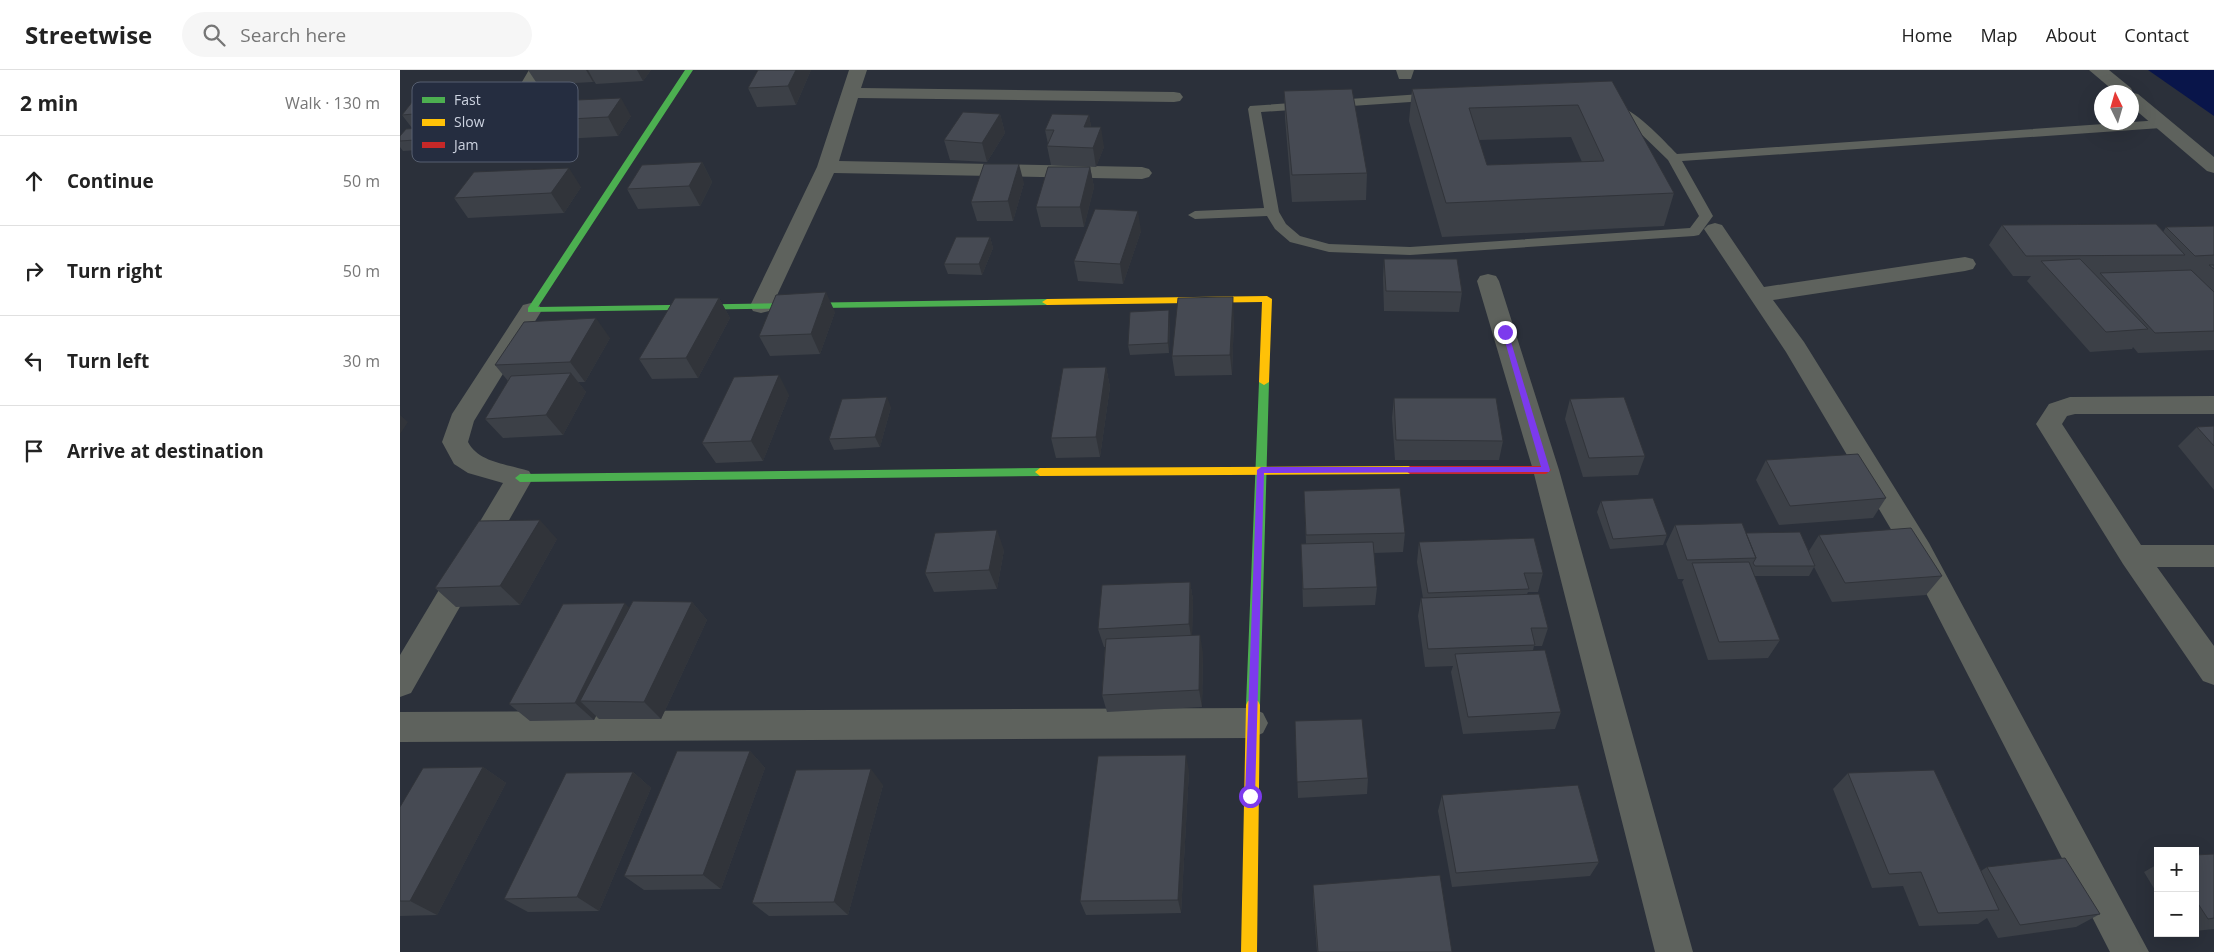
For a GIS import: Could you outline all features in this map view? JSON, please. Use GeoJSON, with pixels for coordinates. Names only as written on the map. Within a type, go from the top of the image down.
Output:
{"type":"FeatureCollection","features":[{"type":"Feature","properties":{"kind":"street"},"geometry":{"type":"LineString","coordinates":[[531,82],[538,70]]}},
{"type":"Feature","properties":{"kind":"street"},"geometry":{"type":"LineString","coordinates":[[689,70],[461,420],[456,442],[463,457],[477,466],[520,478],[1261,470],[1546,470]]}},
{"type":"Feature","properties":{"kind":"street"},"geometry":{"type":"LineString","coordinates":[[761,306],[827,167],[858,70]]}},
{"type":"Feature","properties":{"kind":"street"},"geometry":{"type":"LineString","coordinates":[[2098,70],[2116,85]]}},
{"type":"Feature","properties":{"kind":"street"},"geometry":{"type":"LineString","coordinates":[[850,93],[1174,98]]}},
{"type":"Feature","properties":{"kind":"street"},"geometry":{"type":"LineString","coordinates":[[2139,104],[2214,167]]}},
{"type":"Feature","properties":{"kind":"street"},"geometry":{"type":"LineString","coordinates":[[827,167],[1142,173]]}},
{"type":"Feature","properties":{"kind":"street"},"geometry":{"type":"LineString","coordinates":[[1716,229],[1758,295],[1796,348],[1919,551],[2130,952]]}},
{"type":"Feature","properties":{"kind":"street"},"geometry":{"type":"LineString","coordinates":[[1758,295],[1965,264]]}},
{"type":"Feature","properties":{"kind":"street"},"geometry":{"type":"LineString","coordinates":[[1488,281],[1546,470],[1674,952]]}},
{"type":"Feature","properties":{"kind":"street"},"geometry":{"type":"LineString","coordinates":[[531,310],[1267,299],[1252,723],[1249,952]]}},
{"type":"Feature","properties":{"kind":"street"},"geometry":{"type":"LineString","coordinates":[[2214,405],[2075,405],[2061,407],[2052,414],[2049,424],[2133,556],[2214,670]]}},
{"type":"Feature","properties":{"kind":"street"},"geometry":{"type":"LineString","coordinates":[[400,683],[520,478]]}},
{"type":"Feature","properties":{"kind":"street"},"geometry":{"type":"LineString","coordinates":[[2133,556],[2214,556]]}},
{"type":"Feature","properties":{"kind":"street"},"geometry":{"type":"LineString","coordinates":[[400,728],[1252,723]]}},
{"type":"Feature","properties":{"kind":"lane"},"geometry":{"type":"LineString","coordinates":[[1452,96],[1254,109],[1272,212],[1280,226],[1295,240],[1329,248],[1410,251],[1694,232],[1706,216],[1674,158],[1624,113],[1606,105]]}},
{"type":"Feature","properties":{"kind":"lane"},"geometry":{"type":"LineString","coordinates":[[1674,158],[2161,124]]}},
{"type":"Feature","properties":{"kind":"lane"},"geometry":{"type":"LineString","coordinates":[[1195,215],[1272,212]]}},
{"type":"Feature","properties":{"kind":"shaded area"},"geometry":{"type":"Polygon","coordinates":[[[2148,70],[2214,70],[2214,116],[2148,70]]]}},
{"type":"Feature","properties":{"kind":"building"},"geometry":{"type":"Polygon","coordinates":[[[758,70],[796,70],[788,86],[748,88],[758,70]]]}},
{"type":"Feature","properties":{"kind":"building"},"geometry":{"type":"Polygon","coordinates":[[[1612,81],[1674,193],[1446,203],[1412,89],[1612,81]],[[1578,105],[1469,108],[1487,165],[1604,161],[1578,105]]]}},
{"type":"Feature","properties":{"kind":"building"},"geometry":{"type":"Polygon","coordinates":[[[1352,89],[1367,173],[1292,175],[1284,91],[1352,89]]]}},
{"type":"Feature","properties":{"kind":"building"},"geometry":{"type":"Polygon","coordinates":[[[621,98],[608,117],[578,119],[578,100],[621,98]]]}},
{"type":"Feature","properties":{"kind":"building"},"geometry":{"type":"Polygon","coordinates":[[[412,102],[412,114],[402,115],[412,102]]]}},
{"type":"Feature","properties":{"kind":"building"},"geometry":{"type":"Polygon","coordinates":[[[963,112],[1000,114],[982,143],[944,140],[963,112]]]}},
{"type":"Feature","properties":{"kind":"building"},"geometry":{"type":"Polygon","coordinates":[[[1052,114],[1089,115],[1084,127],[1101,127],[1093,148],[1047,146],[1054,130],[1045,130],[1052,114]]]}},
{"type":"Feature","properties":{"kind":"building"},"geometry":{"type":"Polygon","coordinates":[[[406,129],[412,129],[412,140],[400,141],[400,136],[406,129]]]}},
{"type":"Feature","properties":{"kind":"building"},"geometry":{"type":"Polygon","coordinates":[[[702,162],[689,186],[627,189],[642,165],[702,162]]]}},
{"type":"Feature","properties":{"kind":"building"},"geometry":{"type":"Polygon","coordinates":[[[984,164],[1019,164],[1008,201],[971,202],[984,164]]]}},
{"type":"Feature","properties":{"kind":"building"},"geometry":{"type":"Polygon","coordinates":[[[1048,167],[1090,167],[1080,207],[1036,207],[1048,167]]]}},
{"type":"Feature","properties":{"kind":"building"},"geometry":{"type":"Polygon","coordinates":[[[569,168],[551,193],[454,198],[474,172],[569,168]]]}},
{"type":"Feature","properties":{"kind":"building"},"geometry":{"type":"Polygon","coordinates":[[[1095,209],[1138,211],[1120,264],[1074,261],[1095,209]]]}},
{"type":"Feature","properties":{"kind":"building"},"geometry":{"type":"Polygon","coordinates":[[[2156,224],[2185,255],[2026,256],[2002,225],[2156,224]]]}},
{"type":"Feature","properties":{"kind":"building"},"geometry":{"type":"Polygon","coordinates":[[[2214,226],[2214,255],[2195,256],[2166,227],[2214,226]]]}},
{"type":"Feature","properties":{"kind":"building"},"geometry":{"type":"Polygon","coordinates":[[[956,237],[990,237],[979,264],[944,264],[956,237]]]}},
{"type":"Feature","properties":{"kind":"building"},"geometry":{"type":"Polygon","coordinates":[[[1384,259],[1457,259],[1462,292],[1386,291],[1384,259]]]}},
{"type":"Feature","properties":{"kind":"building"},"geometry":{"type":"Polygon","coordinates":[[[2080,259],[2148,329],[2106,332],[2041,261],[2080,259]]]}},
{"type":"Feature","properties":{"kind":"building"},"geometry":{"type":"Polygon","coordinates":[[[2191,270],[2214,292],[2214,331],[2155,333],[2100,273],[2191,270]]]}},
{"type":"Feature","properties":{"kind":"building"},"geometry":{"type":"Polygon","coordinates":[[[826,292],[811,334],[759,336],[776,295],[826,292]]]}},
{"type":"Feature","properties":{"kind":"building"},"geometry":{"type":"Polygon","coordinates":[[[1233,297],[1230,355],[1172,356],[1178,298],[1233,297]]]}},
{"type":"Feature","properties":{"kind":"building"},"geometry":{"type":"Polygon","coordinates":[[[675,298],[719,298],[686,358],[639,359],[675,298]]]}},
{"type":"Feature","properties":{"kind":"building"},"geometry":{"type":"Polygon","coordinates":[[[1169,310],[1168,343],[1128,345],[1130,312],[1169,310]]]}},
{"type":"Feature","properties":{"kind":"building"},"geometry":{"type":"Polygon","coordinates":[[[596,318],[570,362],[495,365],[524,322],[596,318]]]}},
{"type":"Feature","properties":{"kind":"building"},"geometry":{"type":"Polygon","coordinates":[[[1106,367],[1096,437],[1051,438],[1063,368],[1106,367]]]}},
{"type":"Feature","properties":{"kind":"building"},"geometry":{"type":"Polygon","coordinates":[[[571,373],[546,415],[485,419],[511,376],[571,373]]]}},
{"type":"Feature","properties":{"kind":"building"},"geometry":{"type":"Polygon","coordinates":[[[779,375],[751,441],[702,443],[734,377],[779,375]]]}},
{"type":"Feature","properties":{"kind":"building"},"geometry":{"type":"Polygon","coordinates":[[[887,397],[875,437],[829,439],[842,399],[887,397]]]}},
{"type":"Feature","properties":{"kind":"building"},"geometry":{"type":"Polygon","coordinates":[[[1624,397],[1645,456],[1589,458],[1570,399],[1624,397]]]}},
{"type":"Feature","properties":{"kind":"building"},"geometry":{"type":"Polygon","coordinates":[[[1394,398],[1496,398],[1503,441],[1396,440],[1394,398]]]}},
{"type":"Feature","properties":{"kind":"building"},"geometry":{"type":"Polygon","coordinates":[[[2214,426],[2214,446],[2197,427],[2214,426]]]}},
{"type":"Feature","properties":{"kind":"building"},"geometry":{"type":"Polygon","coordinates":[[[1858,454],[1886,498],[1790,506],[1766,460],[1858,454]]]}},
{"type":"Feature","properties":{"kind":"building"},"geometry":{"type":"Polygon","coordinates":[[[1400,488],[1405,533],[1306,535],[1304,491],[1400,488]]]}},
{"type":"Feature","properties":{"kind":"building"},"geometry":{"type":"Polygon","coordinates":[[[1653,498],[1667,535],[1613,539],[1601,501],[1653,498]]]}},
{"type":"Feature","properties":{"kind":"building"},"geometry":{"type":"Polygon","coordinates":[[[540,520],[500,586],[435,588],[479,521],[540,520]]]}},
{"type":"Feature","properties":{"kind":"building"},"geometry":{"type":"Polygon","coordinates":[[[1742,523],[1756,558],[1687,560],[1675,525],[1742,523]]]}},
{"type":"Feature","properties":{"kind":"building"},"geometry":{"type":"Polygon","coordinates":[[[1911,528],[1942,576],[1845,583],[1819,535],[1911,528]]]}},
{"type":"Feature","properties":{"kind":"building"},"geometry":{"type":"Polygon","coordinates":[[[997,530],[989,570],[925,573],[935,533],[997,530]]]}},
{"type":"Feature","properties":{"kind":"building"},"geometry":{"type":"Polygon","coordinates":[[[1800,532],[1815,566],[1755,566],[1753,563],[1756,558],[1746,533],[1800,532]]]}},
{"type":"Feature","properties":{"kind":"building"},"geometry":{"type":"Polygon","coordinates":[[[1534,538],[1543,573],[1524,573],[1529,589],[1428,593],[1419,542],[1534,538]]]}},
{"type":"Feature","properties":{"kind":"building"},"geometry":{"type":"Polygon","coordinates":[[[1373,542],[1377,587],[1303,589],[1301,544],[1373,542]]]}},
{"type":"Feature","properties":{"kind":"building"},"geometry":{"type":"Polygon","coordinates":[[[1749,562],[1780,640],[1719,642],[1692,563],[1749,562]]]}},
{"type":"Feature","properties":{"kind":"building"},"geometry":{"type":"Polygon","coordinates":[[[1190,582],[1189,624],[1098,629],[1102,585],[1190,582]]]}},
{"type":"Feature","properties":{"kind":"building"},"geometry":{"type":"Polygon","coordinates":[[[1539,594],[1548,628],[1531,628],[1535,645],[1428,649],[1421,598],[1539,594]]]}},
{"type":"Feature","properties":{"kind":"building"},"geometry":{"type":"Polygon","coordinates":[[[633,601],[692,602],[644,702],[580,701],[633,601]]]}},
{"type":"Feature","properties":{"kind":"building"},"geometry":{"type":"Polygon","coordinates":[[[625,603],[575,703],[509,704],[563,604],[625,603]]]}},
{"type":"Feature","properties":{"kind":"building"},"geometry":{"type":"Polygon","coordinates":[[[1200,635],[1199,690],[1102,695],[1106,639],[1200,635]]]}},
{"type":"Feature","properties":{"kind":"building"},"geometry":{"type":"Polygon","coordinates":[[[1545,650],[1561,712],[1468,717],[1455,654],[1545,650]]]}},
{"type":"Feature","properties":{"kind":"building"},"geometry":{"type":"Polygon","coordinates":[[[1362,719],[1368,778],[1297,782],[1295,721],[1362,719]]]}},
{"type":"Feature","properties":{"kind":"building"},"geometry":{"type":"Polygon","coordinates":[[[677,751],[750,751],[703,875],[624,876],[677,751]]]}},
{"type":"Feature","properties":{"kind":"building"},"geometry":{"type":"Polygon","coordinates":[[[1186,755],[1178,900],[1080,901],[1098,756],[1186,755]]]}},
{"type":"Feature","properties":{"kind":"building"},"geometry":{"type":"Polygon","coordinates":[[[483,767],[410,901],[400,901],[400,807],[423,768],[483,767]]]}},
{"type":"Feature","properties":{"kind":"building"},"geometry":{"type":"Polygon","coordinates":[[[871,769],[834,902],[752,903],[796,770],[871,769]]]}},
{"type":"Feature","properties":{"kind":"building"},"geometry":{"type":"Polygon","coordinates":[[[1934,770],[1999,910],[1938,913],[1921,872],[1889,874],[1848,773],[1934,770]]]}},
{"type":"Feature","properties":{"kind":"building"},"geometry":{"type":"Polygon","coordinates":[[[633,772],[577,897],[504,899],[566,773],[633,772]]]}},
{"type":"Feature","properties":{"kind":"building"},"geometry":{"type":"Polygon","coordinates":[[[1578,785],[1599,862],[1456,873],[1442,795],[1578,785]]]}},
{"type":"Feature","properties":{"kind":"building"},"geometry":{"type":"Polygon","coordinates":[[[2214,854],[2214,918],[2208,919],[2199,905],[2199,855],[2214,854]]]}},
{"type":"Feature","properties":{"kind":"building"},"geometry":{"type":"Polygon","coordinates":[[[2065,858],[2100,914],[2020,925],[1987,867],[2065,858]]]}},
{"type":"Feature","properties":{"kind":"building"},"geometry":{"type":"Polygon","coordinates":[[[1440,875],[1452,952],[1318,952],[1313,885],[1440,875]]]}},
{"type":"Feature","properties":{"kind":"traffic: fast"},"geometry":{"type":"LineString","coordinates":[[531,310],[689,70]]}},
{"type":"Feature","properties":{"kind":"traffic: fast"},"geometry":{"type":"LineString","coordinates":[[531,310],[1047,302]]}},
{"type":"Feature","properties":{"kind":"traffic: fast"},"geometry":{"type":"LineString","coordinates":[[1253,705],[1264,382]]}},
{"type":"Feature","properties":{"kind":"traffic: fast"},"geometry":{"type":"LineString","coordinates":[[520,478],[1040,472]]}},
{"type":"Feature","properties":{"kind":"traffic: slow"},"geometry":{"type":"LineString","coordinates":[[1047,302],[1267,299],[1264,382]]}},
{"type":"Feature","properties":{"kind":"traffic: slow"},"geometry":{"type":"LineString","coordinates":[[1040,472],[1410,470]]}},
{"type":"Feature","properties":{"kind":"traffic: slow"},"geometry":{"type":"LineString","coordinates":[[1249,952],[1253,705]]}},
{"type":"Feature","properties":{"kind":"traffic: jam"},"geometry":{"type":"LineString","coordinates":[[1410,470],[1546,470]]}},
{"type":"Feature","properties":{"kind":"route"},"geometry":{"type":"LineString","coordinates":[[1250,796],[1261,470],[1546,470],[1505,332]]}}]}
